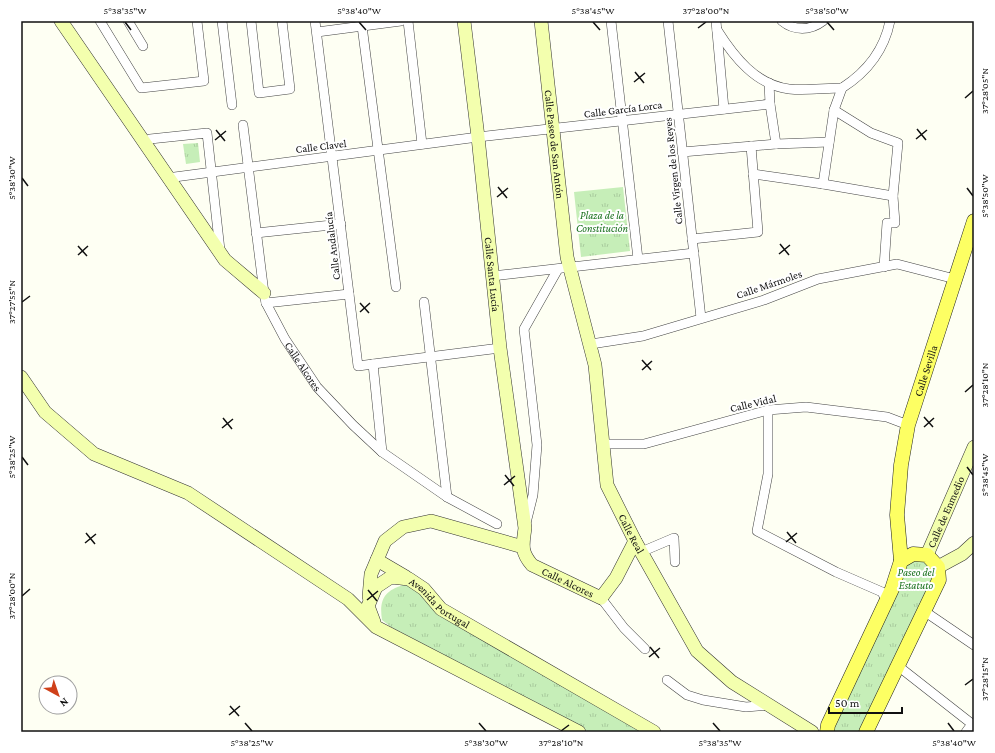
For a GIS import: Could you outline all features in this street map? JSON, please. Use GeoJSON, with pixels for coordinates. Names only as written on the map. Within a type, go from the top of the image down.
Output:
{"type":"FeatureCollection","features":[{"type":"Feature","properties":{"kind":"main road","name":"Calle Sevilla"},"geometry":{"type":"LineString","coordinates":[[914,557],[898,525],[901,464],[908,425],[974,220]]}},
{"type":"Feature","properties":{"kind":"main road"},"geometry":{"type":"LineString","coordinates":[[827,732],[828,725],[885,598],[914,557],[938,567],[939,580],[866,732]]}},
{"type":"Feature","properties":{"kind":"street"},"geometry":{"type":"LineString","coordinates":[[61,21],[167,178],[225,260],[265,298],[349,294]]}},
{"type":"Feature","properties":{"kind":"street"},"geometry":{"type":"LineString","coordinates":[[100,21],[141,88],[204,81],[197,21]]}},
{"type":"Feature","properties":{"kind":"street"},"geometry":{"type":"LineString","coordinates":[[128,21],[143,46]]}},
{"type":"Feature","properties":{"kind":"street"},"geometry":{"type":"LineString","coordinates":[[222,21],[232,105]]}},
{"type":"Feature","properties":{"kind":"street"},"geometry":{"type":"LineString","coordinates":[[251,21],[259,93],[290,89],[282,21]]}},
{"type":"Feature","properties":{"kind":"street","name":"Calle Andalucía"},"geometry":{"type":"LineString","coordinates":[[315,21],[358,366],[373,364]]}},
{"type":"Feature","properties":{"kind":"street"},"geometry":{"type":"LineString","coordinates":[[317,32],[401,21]]}},
{"type":"Feature","properties":{"kind":"street"},"geometry":{"type":"LineString","coordinates":[[408,21],[422,144]]}},
{"type":"Feature","properties":{"kind":"street","name":"Calle Santa Lucía"},"geometry":{"type":"LineString","coordinates":[[464,21],[478,137],[500,348],[525,528]]}},
{"type":"Feature","properties":{"kind":"street","name":"Calle Paseo de San Antón"},"geometry":{"type":"LineString","coordinates":[[541,21],[567,257],[564,268]]}},
{"type":"Feature","properties":{"kind":"street"},"geometry":{"type":"LineString","coordinates":[[611,21],[638,259]]}},
{"type":"Feature","properties":{"kind":"street","name":"Calle Virgen de los Reyes"},"geometry":{"type":"LineString","coordinates":[[668,21],[701,318]]}},
{"type":"Feature","properties":{"kind":"street"},"geometry":{"type":"LineString","coordinates":[[782,21],[789,26],[802,29],[812,28],[823,21]]}},
{"type":"Feature","properties":{"kind":"street"},"geometry":{"type":"LineString","coordinates":[[717,26],[725,42],[740,62],[755,75],[769,83],[792,89],[842,88],[859,76],[874,60],[885,39],[890,21]]}},
{"type":"Feature","properties":{"kind":"street"},"geometry":{"type":"LineString","coordinates":[[362,26],[396,287]]}},
{"type":"Feature","properties":{"kind":"street"},"geometry":{"type":"LineString","coordinates":[[717,26],[724,109]]}},
{"type":"Feature","properties":{"kind":"street"},"geometry":{"type":"LineString","coordinates":[[769,83],[770,104],[776,144]]}},
{"type":"Feature","properties":{"kind":"street"},"geometry":{"type":"LineString","coordinates":[[824,184],[834,110],[842,88]]}},
{"type":"Feature","properties":{"kind":"street","name":"Calle García Lorca"},"geometry":{"type":"LineString","coordinates":[[478,137],[770,104]]}},
{"type":"Feature","properties":{"kind":"street"},"geometry":{"type":"LineString","coordinates":[[834,110],[871,133],[898,143],[893,196],[895,223],[887,223],[884,266]]}},
{"type":"Feature","properties":{"kind":"street","name":"Calle Alcores"},"geometry":{"type":"LineString","coordinates":[[243,125],[265,298],[285,339],[317,387],[352,425],[382,452],[447,497],[497,524]]}},
{"type":"Feature","properties":{"kind":"street"},"geometry":{"type":"LineString","coordinates":[[144,144],[150,139],[207,133],[210,172],[220,252]]}},
{"type":"Feature","properties":{"kind":"street","name":"Calle Clavel"},"geometry":{"type":"LineString","coordinates":[[167,178],[478,137]]}},
{"type":"Feature","properties":{"kind":"street"},"geometry":{"type":"LineString","coordinates":[[682,152],[776,144],[829,142]]}},
{"type":"Feature","properties":{"kind":"street"},"geometry":{"type":"LineString","coordinates":[[692,239],[758,232],[751,146]]}},
{"type":"Feature","properties":{"kind":"street"},"geometry":{"type":"LineString","coordinates":[[753,174],[893,196]]}},
{"type":"Feature","properties":{"kind":"street"},"geometry":{"type":"LineString","coordinates":[[256,233],[341,224]]}},
{"type":"Feature","properties":{"kind":"street"},"geometry":{"type":"LineString","coordinates":[[492,276],[694,253]]}},
{"type":"Feature","properties":{"kind":"street","name":"Calle Mármoles"},"geometry":{"type":"LineString","coordinates":[[590,344],[643,336],[764,300],[818,279],[884,266],[897,264],[955,278]]}},
{"type":"Feature","properties":{"kind":"street"},"geometry":{"type":"LineString","coordinates":[[376,627],[368,606],[371,574],[385,541],[403,526],[431,521],[523,547],[525,528],[533,495],[536,445],[524,329],[564,268]]}},
{"type":"Feature","properties":{"kind":"street","name":"Calle Real"},"geometry":{"type":"LineString","coordinates":[[564,268],[590,344],[595,365],[607,484],[638,547],[697,651],[732,682],[769,705],[806,731]]}},
{"type":"Feature","properties":{"kind":"street"},"geometry":{"type":"LineString","coordinates":[[424,302],[447,497]]}},
{"type":"Feature","properties":{"kind":"street"},"geometry":{"type":"LineString","coordinates":[[382,452],[373,364],[500,348]]}},
{"type":"Feature","properties":{"kind":"street"},"geometry":{"type":"LineString","coordinates":[[21,377],[45,412],[94,454],[188,493],[348,599],[376,627],[579,732]]}},
{"type":"Feature","properties":{"kind":"street","name":"Calle Vidal"},"geometry":{"type":"LineString","coordinates":[[603,444],[644,444],[768,410],[806,407],[887,417],[908,425]]}},
{"type":"Feature","properties":{"kind":"street"},"geometry":{"type":"LineString","coordinates":[[768,410],[768,474],[757,531],[836,572],[882,592],[885,598]]}},
{"type":"Feature","properties":{"kind":"street","name":"Calle de Enmedio"},"geometry":{"type":"LineString","coordinates":[[914,557],[974,447]]}},
{"type":"Feature","properties":{"kind":"street"},"geometry":{"type":"LineString","coordinates":[[601,598],[638,547],[674,538],[675,562]]}},
{"type":"Feature","properties":{"kind":"street"},"geometry":{"type":"LineString","coordinates":[[938,567],[962,554],[974,543]]}},
{"type":"Feature","properties":{"kind":"street","name":"Calle Alcores"},"geometry":{"type":"LineString","coordinates":[[523,547],[525,557],[532,565],[601,598],[624,628],[645,648]]}},
{"type":"Feature","properties":{"kind":"street"},"geometry":{"type":"LineString","coordinates":[[377,560],[409,578]]}},
{"type":"Feature","properties":{"kind":"street","name":"Avenida Portugal"},"geometry":{"type":"LineString","coordinates":[[368,606],[376,587],[391,577],[409,578],[424,590],[441,609],[654,732]]}},
{"type":"Feature","properties":{"kind":"street"},"geometry":{"type":"LineString","coordinates":[[924,611],[974,645]]}},
{"type":"Feature","properties":{"kind":"street"},"geometry":{"type":"LineString","coordinates":[[898,666],[972,724],[966,732]]}},
{"type":"Feature","properties":{"kind":"street"},"geometry":{"type":"LineString","coordinates":[[667,680],[687,695],[703,700],[746,707],[769,705]]}},
{"type":"Feature","properties":{"kind":"green space"},"geometry":{"type":"Polygon","coordinates":[[[198,143],[200,162],[186,164],[183,144],[198,143]]]}},
{"type":"Feature","properties":{"kind":"green space","name":"Plaza de la Constitución"},"geometry":{"type":"Polygon","coordinates":[[[623,187],[630,251],[581,257],[574,192],[623,187]]]}},
{"type":"Feature","properties":{"kind":"green space","name":"Paseo del Estatuto"},"geometry":{"type":"Polygon","coordinates":[[[917,558],[929,563],[934,574],[862,732],[831,732],[905,564],[917,558]]]}},
{"type":"Feature","properties":{"kind":"green space"},"geometry":{"type":"Polygon","coordinates":[[[403,585],[411,586],[648,732],[589,732],[391,627],[382,620],[382,602],[387,593],[403,585]]]}}]}
